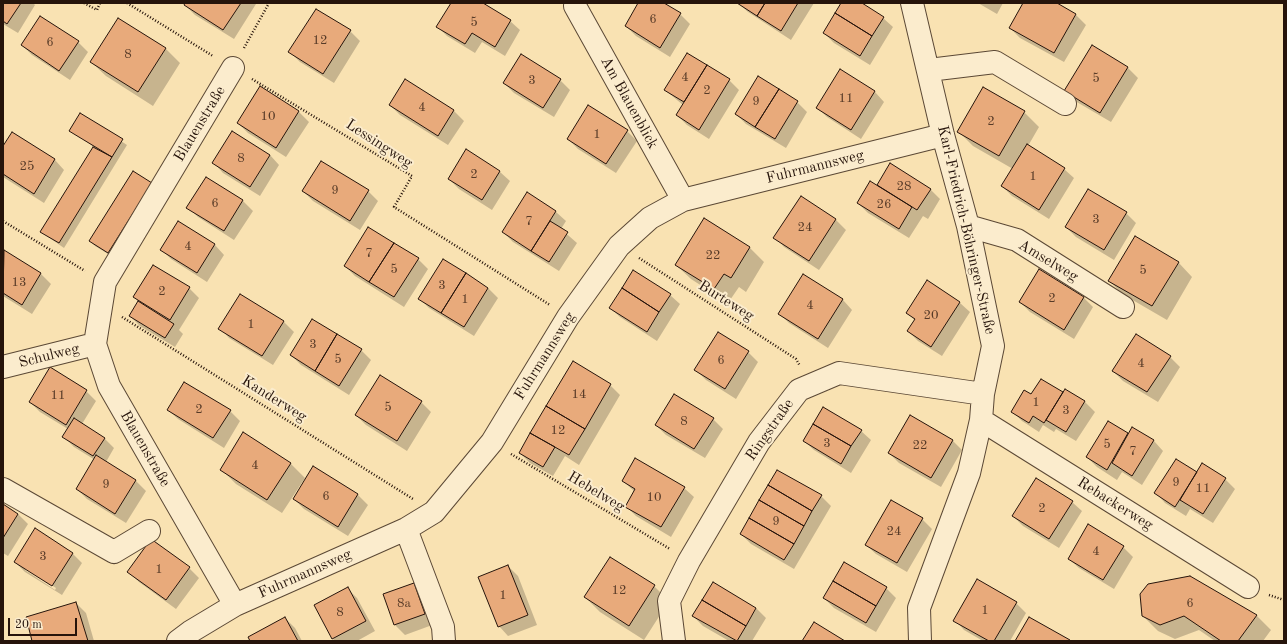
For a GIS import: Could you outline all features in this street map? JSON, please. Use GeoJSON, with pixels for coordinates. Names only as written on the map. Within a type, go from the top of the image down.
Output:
{"type":"FeatureCollection","features":[{"type":"Feature","properties":{"kind":"street","name":"Karl-Friedrich-Böhringer-Straße"},"geometry":{"type":"LineString","coordinates":[[912,3],[929,70],[943,135],[968,226],[993,346],[984,394],[982,420],[969,473],[919,608],[920,641]]}},
{"type":"Feature","properties":{"kind":"street","name":"Am Blauenblick"},"geometry":{"type":"LineString","coordinates":[[575,6],[683,200]]}},
{"type":"Feature","properties":{"kind":"street"},"geometry":{"type":"LineString","coordinates":[[929,70],[995,62],[1065,104]]}},
{"type":"Feature","properties":{"kind":"street","name":"Blauenstraße"},"geometry":{"type":"LineString","coordinates":[[233,68],[105,282],[95,344],[109,386],[235,605]]}},
{"type":"Feature","properties":{"kind":"street","name":"Fuhrmannsweg"},"geometry":{"type":"LineString","coordinates":[[178,641],[190,632],[235,605],[406,529],[434,512],[492,442],[568,317],[619,246],[650,218],[683,200],[943,135]]}},
{"type":"Feature","properties":{"kind":"street","name":"Amselweg"},"geometry":{"type":"LineString","coordinates":[[968,226],[1017,240],[1123,307]]}},
{"type":"Feature","properties":{"kind":"street","name":"Schulweg"},"geometry":{"type":"LineString","coordinates":[[3,367],[95,344]]}},
{"type":"Feature","properties":{"kind":"street"},"geometry":{"type":"LineString","coordinates":[[3,367],[3,382]]}},
{"type":"Feature","properties":{"kind":"street","name":"Ringstraße"},"geometry":{"type":"LineString","coordinates":[[674,641],[669,601],[689,561],[759,442],[798,390],[839,373],[984,394]]}},
{"type":"Feature","properties":{"kind":"street","name":"Rebackerweg"},"geometry":{"type":"LineString","coordinates":[[982,420],[1248,587]]}},
{"type":"Feature","properties":{"kind":"street"},"geometry":{"type":"LineString","coordinates":[[3,489],[114,552],[148,531]]}},
{"type":"Feature","properties":{"kind":"street"},"geometry":{"type":"LineString","coordinates":[[406,529],[443,627],[444,641]]}},
{"type":"Feature","properties":{"kind":"path"},"geometry":{"type":"LineString","coordinates":[[84,3],[96,10],[100,3]]}},
{"type":"Feature","properties":{"kind":"path"},"geometry":{"type":"LineString","coordinates":[[127,3],[233,68],[269,3]]}},
{"type":"Feature","properties":{"kind":"path","name":"Lessingweg"},"geometry":{"type":"LineString","coordinates":[[233,68],[412,176],[394,207],[568,317]]}},
{"type":"Feature","properties":{"kind":"path"},"geometry":{"type":"LineString","coordinates":[[3,221],[105,282]]}},
{"type":"Feature","properties":{"kind":"path","name":"Burteweg"},"geometry":{"type":"LineString","coordinates":[[619,246],[796,358],[812,385]]}},
{"type":"Feature","properties":{"kind":"path","name":"Kanderweg"},"geometry":{"type":"LineString","coordinates":[[101,305],[434,512]]}},
{"type":"Feature","properties":{"kind":"path","name":"Hebelweg"},"geometry":{"type":"LineString","coordinates":[[492,442],[689,561]]}},
{"type":"Feature","properties":{"kind":"building"},"geometry":{"type":"Polygon","coordinates":[[[3,3],[21,3],[7,24],[3,21],[3,3]]]}},
{"type":"Feature","properties":{"kind":"building"},"geometry":{"type":"Polygon","coordinates":[[[185,3],[241,3],[223,30],[184,5],[185,3]]]}},
{"type":"Feature","properties":{"kind":"building"},"geometry":{"type":"Polygon","coordinates":[[[451,3],[483,3],[511,20],[495,47],[472,33],[465,44],[436,27],[451,3]]]}},
{"type":"Feature","properties":{"kind":"building"},"geometry":{"type":"Polygon","coordinates":[[[638,3],[664,3],[681,13],[660,48],[625,26],[638,3]]]}},
{"type":"Feature","properties":{"kind":"building"},"geometry":{"type":"Polygon","coordinates":[[[737,3],[765,3],[757,16],[737,3]]]}},
{"type":"Feature","properties":{"kind":"building"},"geometry":{"type":"Polygon","coordinates":[[[765,3],[798,3],[781,31],[757,16],[765,3]]]}},
{"type":"Feature","properties":{"kind":"building"},"geometry":{"type":"Polygon","coordinates":[[[841,3],[862,3],[884,17],[872,36],[835,13],[841,3]]]}},
{"type":"Feature","properties":{"kind":"building"},"geometry":{"type":"Polygon","coordinates":[[[1023,3],[1057,3],[1076,14],[1054,53],[1009,28],[1023,3]]]}},
{"type":"Feature","properties":{"kind":"building"},"geometry":{"type":"Polygon","coordinates":[[[316,9],[351,30],[323,74],[288,52],[316,9]]]}},
{"type":"Feature","properties":{"kind":"building"},"geometry":{"type":"Polygon","coordinates":[[[835,13],[872,36],[860,56],[823,33],[835,13]]]}},
{"type":"Feature","properties":{"kind":"building"},"geometry":{"type":"Polygon","coordinates":[[[40,16],[79,41],[59,71],[21,45],[40,16]]]}},
{"type":"Feature","properties":{"kind":"building"},"geometry":{"type":"Polygon","coordinates":[[[118,18],[166,48],[138,92],[90,62],[118,18]]]}},
{"type":"Feature","properties":{"kind":"building"},"geometry":{"type":"Polygon","coordinates":[[[1092,45],[1128,67],[1100,113],[1064,91],[1092,45]]]}},
{"type":"Feature","properties":{"kind":"building"},"geometry":{"type":"Polygon","coordinates":[[[687,53],[707,65],[684,102],[664,90],[687,53]]]}},
{"type":"Feature","properties":{"kind":"building"},"geometry":{"type":"Polygon","coordinates":[[[521,54],[561,79],[543,108],[503,83],[521,54]]]}},
{"type":"Feature","properties":{"kind":"building"},"geometry":{"type":"Polygon","coordinates":[[[707,65],[730,79],[699,130],[676,115],[707,65]]]}},
{"type":"Feature","properties":{"kind":"building"},"geometry":{"type":"Polygon","coordinates":[[[840,69],[875,91],[851,130],[816,108],[840,69]]]}},
{"type":"Feature","properties":{"kind":"building"},"geometry":{"type":"Polygon","coordinates":[[[758,76],[779,89],[755,127],[735,114],[758,76]]]}},
{"type":"Feature","properties":{"kind":"building"},"geometry":{"type":"Polygon","coordinates":[[[405,79],[454,110],[438,136],[389,105],[405,79]]]}},
{"type":"Feature","properties":{"kind":"building"},"geometry":{"type":"Polygon","coordinates":[[[260,86],[299,111],[276,148],[237,123],[260,86]]]}},
{"type":"Feature","properties":{"kind":"building"},"geometry":{"type":"Polygon","coordinates":[[[983,87],[1025,111],[999,156],[957,132],[983,87]]]}},
{"type":"Feature","properties":{"kind":"building"},"geometry":{"type":"Polygon","coordinates":[[[779,89],[798,101],[775,139],[755,127],[779,89]]]}},
{"type":"Feature","properties":{"kind":"building"},"geometry":{"type":"Polygon","coordinates":[[[588,105],[628,130],[606,164],[567,139],[588,105]]]}},
{"type":"Feature","properties":{"kind":"building"},"geometry":{"type":"Polygon","coordinates":[[[80,113],[123,139],[112,157],[69,131],[80,113]]]}},
{"type":"Feature","properties":{"kind":"building"},"geometry":{"type":"Polygon","coordinates":[[[232,131],[270,155],[250,187],[212,163],[232,131]]]}},
{"type":"Feature","properties":{"kind":"building"},"geometry":{"type":"Polygon","coordinates":[[[12,132],[55,159],[34,194],[3,174],[3,146],[12,132]]]}},
{"type":"Feature","properties":{"kind":"building"},"geometry":{"type":"Polygon","coordinates":[[[1027,144],[1065,168],[1039,210],[1001,186],[1027,144]]]}},
{"type":"Feature","properties":{"kind":"building"},"geometry":{"type":"Polygon","coordinates":[[[93,147],[112,157],[59,243],[40,232],[93,147]]]}},
{"type":"Feature","properties":{"kind":"building"},"geometry":{"type":"Polygon","coordinates":[[[466,149],[500,171],[482,200],[448,179],[466,149]]]}},
{"type":"Feature","properties":{"kind":"building"},"geometry":{"type":"Polygon","coordinates":[[[321,161],[369,190],[350,221],[302,191],[321,161]]]}},
{"type":"Feature","properties":{"kind":"building"},"geometry":{"type":"Polygon","coordinates":[[[890,163],[931,189],[917,210],[877,185],[890,163]]]}},
{"type":"Feature","properties":{"kind":"building"},"geometry":{"type":"Polygon","coordinates":[[[133,171],[152,183],[108,253],[89,241],[133,171]]]}},
{"type":"Feature","properties":{"kind":"building"},"geometry":{"type":"Polygon","coordinates":[[[206,177],[243,200],[224,231],[186,208],[206,177]]]}},
{"type":"Feature","properties":{"kind":"building"},"geometry":{"type":"Polygon","coordinates":[[[870,181],[912,207],[899,229],[857,203],[870,181]]]}},
{"type":"Feature","properties":{"kind":"building"},"geometry":{"type":"Polygon","coordinates":[[[1088,189],[1127,212],[1104,250],[1065,227],[1088,189]]]}},
{"type":"Feature","properties":{"kind":"building"},"geometry":{"type":"Polygon","coordinates":[[[527,192],[556,211],[531,251],[502,232],[527,192]]]}},
{"type":"Feature","properties":{"kind":"building"},"geometry":{"type":"Polygon","coordinates":[[[801,196],[836,219],[809,261],[773,238],[801,196]]]}},
{"type":"Feature","properties":{"kind":"building"},"geometry":{"type":"Polygon","coordinates":[[[704,218],[750,247],[731,278],[724,274],[714,289],[675,265],[704,218]]]}},
{"type":"Feature","properties":{"kind":"building"},"geometry":{"type":"Polygon","coordinates":[[[178,221],[215,244],[197,273],[160,250],[178,221]]]}},
{"type":"Feature","properties":{"kind":"building"},"geometry":{"type":"Polygon","coordinates":[[[550,221],[568,232],[549,262],[531,251],[550,221]]]}},
{"type":"Feature","properties":{"kind":"building"},"geometry":{"type":"Polygon","coordinates":[[[368,227],[394,243],[369,282],[344,266],[368,227]]]}},
{"type":"Feature","properties":{"kind":"building"},"geometry":{"type":"Polygon","coordinates":[[[1135,236],[1179,262],[1152,306],[1108,281],[1135,236]]]}},
{"type":"Feature","properties":{"kind":"building"},"geometry":{"type":"Polygon","coordinates":[[[394,243],[419,258],[394,297],[369,282],[394,243]]]}},
{"type":"Feature","properties":{"kind":"building"},"geometry":{"type":"Polygon","coordinates":[[[4,250],[41,273],[22,305],[3,293],[4,250]]]}},
{"type":"Feature","properties":{"kind":"building"},"geometry":{"type":"Polygon","coordinates":[[[443,259],[466,273],[441,313],[418,299],[443,259]]]}},
{"type":"Feature","properties":{"kind":"building"},"geometry":{"type":"Polygon","coordinates":[[[153,265],[190,287],[170,320],[133,297],[153,265]]]}},
{"type":"Feature","properties":{"kind":"building"},"geometry":{"type":"Polygon","coordinates":[[[1039,269],[1084,297],[1064,330],[1019,302],[1039,269]]]}},
{"type":"Feature","properties":{"kind":"building"},"geometry":{"type":"Polygon","coordinates":[[[633,270],[671,294],[659,312],[622,288],[633,270]]]}},
{"type":"Feature","properties":{"kind":"building"},"geometry":{"type":"Polygon","coordinates":[[[466,273],[488,288],[464,327],[441,313],[466,273]]]}},
{"type":"Feature","properties":{"kind":"building"},"geometry":{"type":"Polygon","coordinates":[[[803,274],[843,299],[818,339],[778,314],[803,274]]]}},
{"type":"Feature","properties":{"kind":"building"},"geometry":{"type":"Polygon","coordinates":[[[927,280],[960,302],[931,347],[907,331],[915,319],[906,313],[927,280]]]}},
{"type":"Feature","properties":{"kind":"building"},"geometry":{"type":"Polygon","coordinates":[[[622,288],[659,312],[647,332],[609,308],[622,288]]]}},
{"type":"Feature","properties":{"kind":"building"},"geometry":{"type":"Polygon","coordinates":[[[240,294],[284,321],[262,356],[218,329],[240,294]]]}},
{"type":"Feature","properties":{"kind":"building"},"geometry":{"type":"Polygon","coordinates":[[[138,301],[174,324],[165,338],[129,316],[138,301]]]}},
{"type":"Feature","properties":{"kind":"building"},"geometry":{"type":"Polygon","coordinates":[[[312,319],[337,334],[315,371],[290,355],[312,319]]]}},
{"type":"Feature","properties":{"kind":"building"},"geometry":{"type":"Polygon","coordinates":[[[718,332],[749,351],[725,389],[694,370],[718,332]]]}},
{"type":"Feature","properties":{"kind":"building"},"geometry":{"type":"Polygon","coordinates":[[[337,334],[362,349],[339,386],[315,371],[337,334]]]}},
{"type":"Feature","properties":{"kind":"building"},"geometry":{"type":"Polygon","coordinates":[[[1136,334],[1171,356],[1147,392],[1112,371],[1136,334]]]}},
{"type":"Feature","properties":{"kind":"building"},"geometry":{"type":"Polygon","coordinates":[[[573,361],[611,384],[585,429],[546,406],[573,361]]]}},
{"type":"Feature","properties":{"kind":"building"},"geometry":{"type":"Polygon","coordinates":[[[50,367],[87,390],[66,425],[29,402],[50,367]]]}},
{"type":"Feature","properties":{"kind":"building"},"geometry":{"type":"Polygon","coordinates":[[[380,375],[422,401],[397,441],[355,415],[380,375]]]}},
{"type":"Feature","properties":{"kind":"building"},"geometry":{"type":"Polygon","coordinates":[[[1041,379],[1063,392],[1044,423],[1033,416],[1029,423],[1011,412],[1024,390],[1031,394],[1041,379]]]}},
{"type":"Feature","properties":{"kind":"building"},"geometry":{"type":"Polygon","coordinates":[[[184,382],[231,410],[213,438],[167,410],[184,382]]]}},
{"type":"Feature","properties":{"kind":"building"},"geometry":{"type":"Polygon","coordinates":[[[1065,389],[1085,401],[1066,432],[1046,420],[1065,389]]]}},
{"type":"Feature","properties":{"kind":"building"},"geometry":{"type":"Polygon","coordinates":[[[674,394],[714,418],[694,449],[655,425],[674,394]]]}},
{"type":"Feature","properties":{"kind":"building"},"geometry":{"type":"Polygon","coordinates":[[[546,406],[585,429],[569,455],[530,433],[546,406]]]}},
{"type":"Feature","properties":{"kind":"building"},"geometry":{"type":"Polygon","coordinates":[[[823,407],[862,430],[851,446],[813,424],[823,407]]]}},
{"type":"Feature","properties":{"kind":"building"},"geometry":{"type":"Polygon","coordinates":[[[910,415],[953,440],[931,478],[888,453],[910,415]]]}},
{"type":"Feature","properties":{"kind":"building"},"geometry":{"type":"Polygon","coordinates":[[[74,418],[105,438],[93,456],[62,437],[74,418]]]}},
{"type":"Feature","properties":{"kind":"building"},"geometry":{"type":"Polygon","coordinates":[[[1108,421],[1128,433],[1107,470],[1086,457],[1108,421]]]}},
{"type":"Feature","properties":{"kind":"building"},"geometry":{"type":"Polygon","coordinates":[[[813,424],[851,446],[841,464],[803,441],[813,424]]]}},
{"type":"Feature","properties":{"kind":"building"},"geometry":{"type":"Polygon","coordinates":[[[1132,427],[1154,440],[1132,476],[1112,463],[1132,427]]]}},
{"type":"Feature","properties":{"kind":"building"},"geometry":{"type":"Polygon","coordinates":[[[243,432],[291,463],[267,500],[220,470],[243,432]]]}},
{"type":"Feature","properties":{"kind":"building"},"geometry":{"type":"Polygon","coordinates":[[[530,433],[555,447],[543,467],[519,453],[530,433]]]}},
{"type":"Feature","properties":{"kind":"building"},"geometry":{"type":"Polygon","coordinates":[[[96,455],[136,480],[115,514],[76,489],[96,455]]]}},
{"type":"Feature","properties":{"kind":"building"},"geometry":{"type":"Polygon","coordinates":[[[635,458],[685,487],[661,527],[625,507],[635,489],[622,481],[635,458]]]}},
{"type":"Feature","properties":{"kind":"building"},"geometry":{"type":"Polygon","coordinates":[[[1176,459],[1197,472],[1175,507],[1154,493],[1176,459]]]}},
{"type":"Feature","properties":{"kind":"building"},"geometry":{"type":"Polygon","coordinates":[[[1202,463],[1226,478],[1203,514],[1180,500],[1202,463]]]}},
{"type":"Feature","properties":{"kind":"building"},"geometry":{"type":"Polygon","coordinates":[[[313,466],[358,494],[338,527],[293,499],[313,466]]]}},
{"type":"Feature","properties":{"kind":"building"},"geometry":{"type":"Polygon","coordinates":[[[777,470],[822,495],[812,511],[768,485],[777,470]]]}},
{"type":"Feature","properties":{"kind":"building"},"geometry":{"type":"Polygon","coordinates":[[[1036,478],[1073,501],[1049,539],[1012,516],[1036,478]]]}},
{"type":"Feature","properties":{"kind":"building"},"geometry":{"type":"Polygon","coordinates":[[[768,485],[812,511],[804,526],[759,500],[768,485]]]}},
{"type":"Feature","properties":{"kind":"building"},"geometry":{"type":"Polygon","coordinates":[[[759,500],[804,526],[794,544],[749,518],[759,500]]]}},
{"type":"Feature","properties":{"kind":"building"},"geometry":{"type":"Polygon","coordinates":[[[891,500],[923,518],[897,563],[865,545],[891,500]]]}},
{"type":"Feature","properties":{"kind":"building"},"geometry":{"type":"Polygon","coordinates":[[[3,504],[18,514],[3,538],[3,504]]]}},
{"type":"Feature","properties":{"kind":"building"},"geometry":{"type":"Polygon","coordinates":[[[749,518],[794,544],[784,560],[740,534],[749,518]]]}},
{"type":"Feature","properties":{"kind":"building"},"geometry":{"type":"Polygon","coordinates":[[[1088,524],[1124,546],[1103,580],[1068,559],[1088,524]]]}},
{"type":"Feature","properties":{"kind":"building"},"geometry":{"type":"Polygon","coordinates":[[[35,528],[73,553],[52,586],[14,562],[35,528]]]}},
{"type":"Feature","properties":{"kind":"building"},"geometry":{"type":"Polygon","coordinates":[[[151,539],[190,567],[166,600],[127,572],[151,539]]]}},
{"type":"Feature","properties":{"kind":"building"},"geometry":{"type":"Polygon","coordinates":[[[610,557],[655,585],[629,626],[584,597],[610,557]]]}},
{"type":"Feature","properties":{"kind":"building"},"geometry":{"type":"Polygon","coordinates":[[[844,562],[887,587],[876,606],[833,581],[844,562]]]}},
{"type":"Feature","properties":{"kind":"building"},"geometry":{"type":"Polygon","coordinates":[[[508,565],[528,615],[498,627],[478,577],[508,565]]]}},
{"type":"Feature","properties":{"kind":"building"},"geometry":{"type":"Polygon","coordinates":[[[1190,576],[1257,615],[1238,641],[1221,641],[1184,616],[1160,625],[1142,616],[1140,594],[1148,584],[1190,576]]]}},
{"type":"Feature","properties":{"kind":"building"},"geometry":{"type":"Polygon","coordinates":[[[977,579],[1017,602],[994,641],[989,641],[953,621],[977,579]]]}},
{"type":"Feature","properties":{"kind":"building"},"geometry":{"type":"Polygon","coordinates":[[[833,581],[876,606],[866,623],[823,598],[833,581]]]}},
{"type":"Feature","properties":{"kind":"building"},"geometry":{"type":"Polygon","coordinates":[[[713,582],[756,608],[746,626],[702,600],[713,582]]]}},
{"type":"Feature","properties":{"kind":"building"},"geometry":{"type":"Polygon","coordinates":[[[414,583],[425,614],[394,625],[383,594],[414,583]]]}},
{"type":"Feature","properties":{"kind":"building"},"geometry":{"type":"Polygon","coordinates":[[[348,587],[366,621],[332,639],[314,605],[348,587]]]}},
{"type":"Feature","properties":{"kind":"building"},"geometry":{"type":"Polygon","coordinates":[[[702,600],[746,626],[737,641],[692,616],[702,600]]]}},
{"type":"Feature","properties":{"kind":"building"},"geometry":{"type":"Polygon","coordinates":[[[76,602],[88,641],[32,641],[26,617],[76,602]]]}},
{"type":"Feature","properties":{"kind":"building"},"geometry":{"type":"Polygon","coordinates":[[[285,617],[298,641],[250,641],[248,637],[285,617]]]}},
{"type":"Feature","properties":{"kind":"building"},"geometry":{"type":"Polygon","coordinates":[[[1029,617],[1070,640],[1015,641],[1029,617]]]}},
{"type":"Feature","properties":{"kind":"building"},"geometry":{"type":"Polygon","coordinates":[[[814,622],[845,641],[802,641],[814,622]]]}}]}
